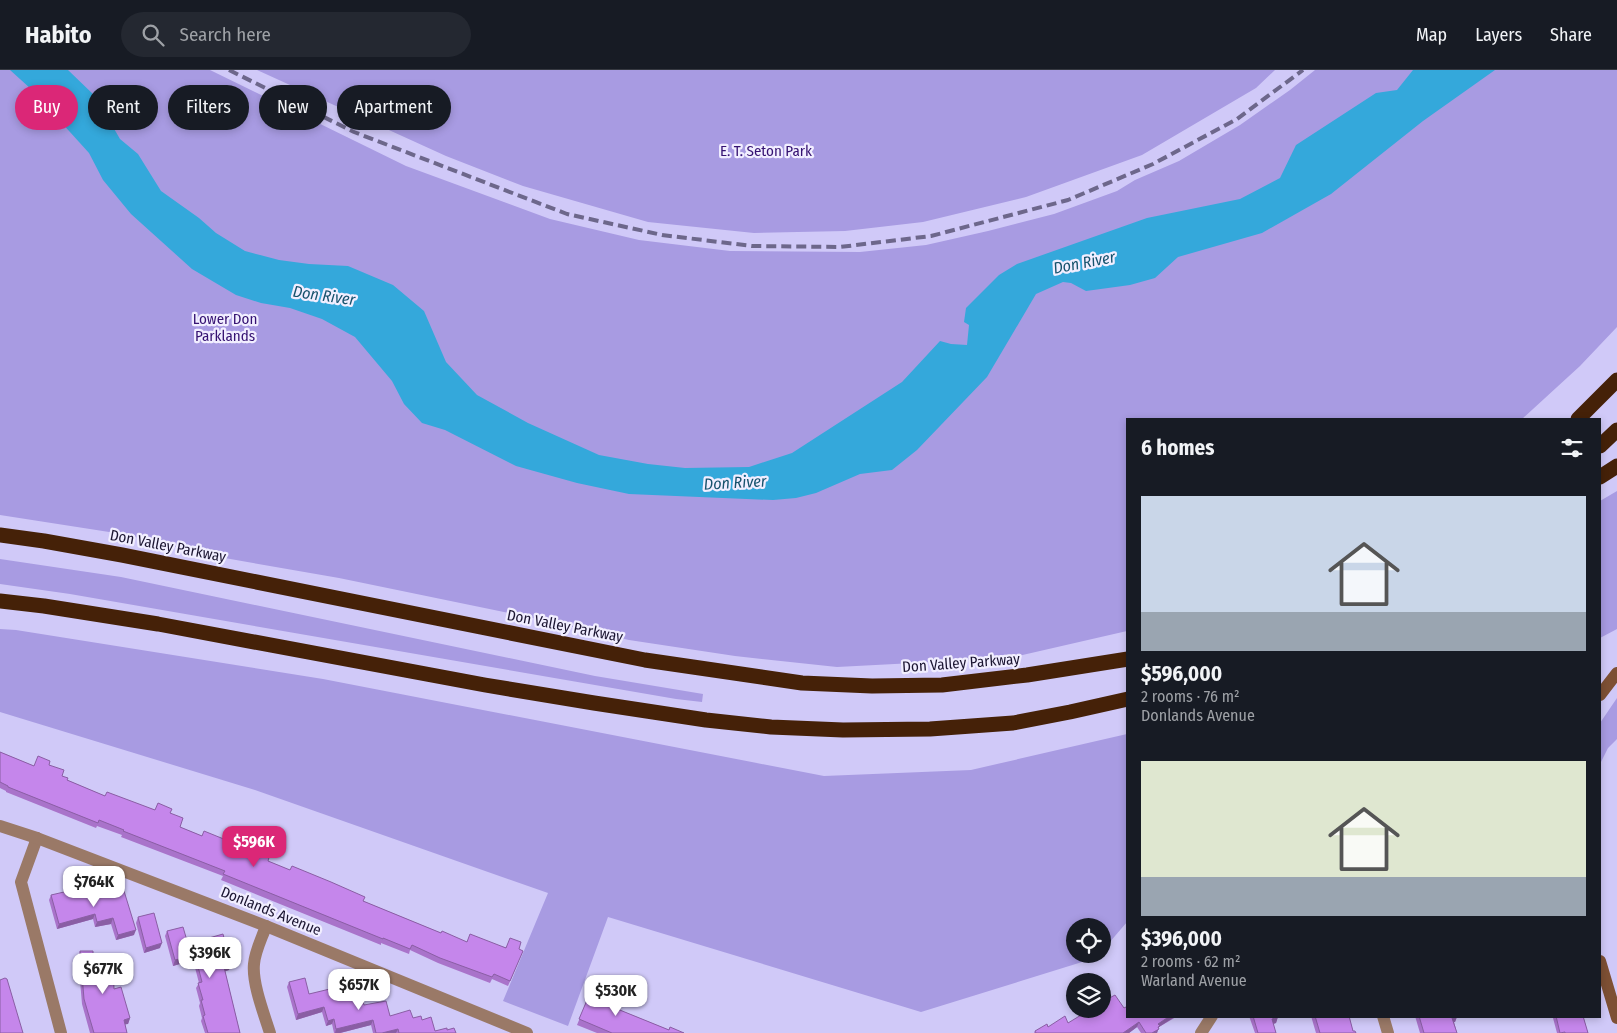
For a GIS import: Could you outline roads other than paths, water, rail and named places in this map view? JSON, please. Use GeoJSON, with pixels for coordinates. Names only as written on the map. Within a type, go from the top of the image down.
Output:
{"type":"FeatureCollection","features":[{"type":"Feature","properties":{"kind":"highway"},"geometry":{"type":"LineString","coordinates":[[1579,418],[1613,384],[1617,369]]}},
{"type":"Feature","properties":{"kind":"highway"},"geometry":{"type":"LineString","coordinates":[[1601,445],[1617,430]]}},
{"type":"Feature","properties":{"kind":"highway"},"geometry":{"type":"LineString","coordinates":[[1601,476],[1617,466]]}},
{"type":"Feature","properties":{"kind":"highway","name":"Don Valley Parkway"},"geometry":{"type":"LineString","coordinates":[[0,535],[44,540],[122,554],[644,660],[802,683],[872,686],[942,685],[1027,676],[1126,658]]}},
{"type":"Feature","properties":{"kind":"highway"},"geometry":{"type":"LineString","coordinates":[[0,601],[158,624],[485,685],[594,703],[706,720],[771,727],[843,730],[930,729],[1013,723],[1126,700]]}},
{"type":"Feature","properties":{"kind":"main road"},"geometry":{"type":"LineString","coordinates":[[1601,694],[1617,674]]}},
{"type":"Feature","properties":{"kind":"main road"},"geometry":{"type":"LineString","coordinates":[[1601,964],[1617,1018]]}},
{"type":"Feature","properties":{"kind":"street","name":"Donlands Avenue"},"geometry":{"type":"LineString","coordinates":[[0,826],[266,926],[501,1028],[527,1033]]}},
{"type":"Feature","properties":{"kind":"street"},"geometry":{"type":"LineString","coordinates":[[36,838],[21,882],[61,1033]]}},
{"type":"Feature","properties":{"kind":"street"},"geometry":{"type":"LineString","coordinates":[[266,926],[257,950],[254,977],[270,1033]]}},
{"type":"Feature","properties":{"kind":"street"},"geometry":{"type":"LineString","coordinates":[[1201,1033],[1211,1018]]}},
{"type":"Feature","properties":{"kind":"street"},"geometry":{"type":"LineString","coordinates":[[1383,1018],[1388,1033]]}},
{"type":"Feature","properties":{"kind":"water","name":"Don River"},"geometry":{"type":"Polygon","coordinates":[[[10,70],[68,70],[88,89],[88,130],[115,130],[120,139],[138,154],[161,191],[199,218],[216,233],[245,251],[279,260],[348,266],[393,285],[424,311],[446,362],[477,395],[528,423],[599,455],[648,464],[685,468],[749,467],[792,453],[902,382],[940,341],[967,345],[969,325],[964,322],[966,308],[999,275],[1017,264],[1147,218],[1240,199],[1280,178],[1296,145],[1376,93],[1397,90],[1413,70],[1495,70],[1423,121],[1331,194],[1262,233],[1178,257],[1155,278],[1130,285],[1086,291],[1071,283],[1063,282],[1036,294],[987,377],[917,450],[892,470],[860,474],[816,493],[796,498],[773,500],[629,494],[577,483],[516,466],[445,430],[422,423],[404,404],[392,381],[355,337],[322,319],[290,308],[261,303],[236,295],[192,269],[131,214],[103,180],[89,153],[68,130],[78,130],[78,85],[27,85],[10,70]]]}},
{"type":"Feature","properties":{"kind":"railway"},"geometry":{"type":"LineString","coordinates":[[229,70],[354,132],[567,214],[662,235],[752,246],[840,247],[931,236],[1068,200],[1153,164],[1237,119],[1303,70]]}},
{"type":"Feature","properties":{"kind":"park label","name":"E. T. Seton Park"},"geometry":{"type":"Point","coordinates":[766,151]}},
{"type":"Feature","properties":{"kind":"park label","name":"Lower Don Parklands"},"geometry":{"type":"Point","coordinates":[225,328]}}]}
